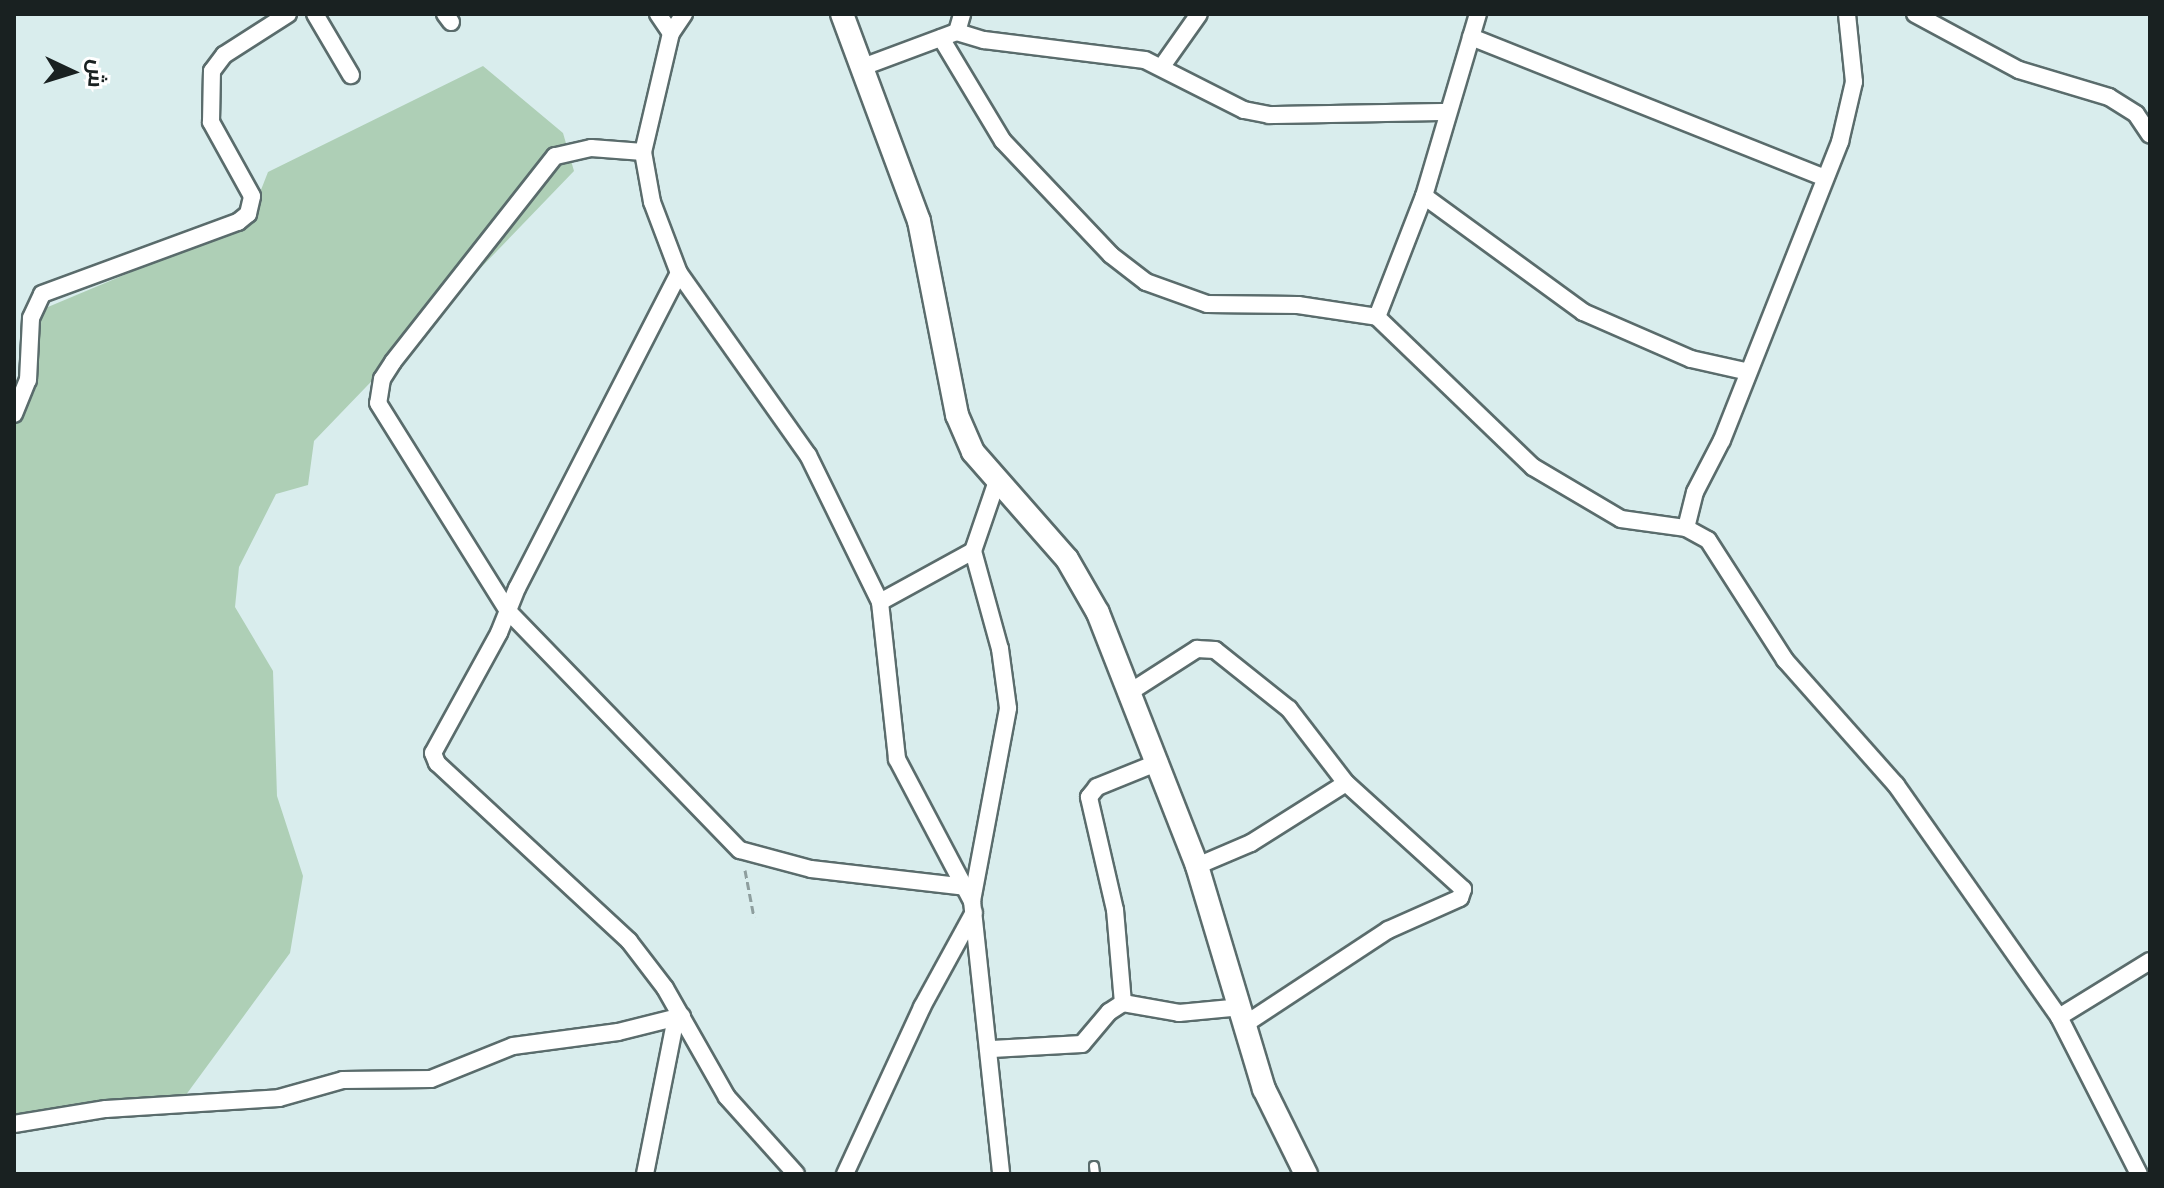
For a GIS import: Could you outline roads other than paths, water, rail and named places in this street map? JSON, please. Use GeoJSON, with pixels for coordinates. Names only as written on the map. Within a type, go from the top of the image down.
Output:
{"type":"FeatureCollection","features":[{"type":"Feature","properties":{"kind":"street"},"geometry":{"type":"LineString","coordinates":[[14,414],[28,380],[31,318],[42,294],[238,222],[248,214],[252,196],[211,122],[212,71],[224,55],[288,14]]}},
{"type":"Feature","properties":{"kind":"street"},"geometry":{"type":"LineString","coordinates":[[315,14],[351,75]]}},
{"type":"Feature","properties":{"kind":"street"},"geometry":{"type":"LineString","coordinates":[[658,14],[671,33]]}},
{"type":"Feature","properties":{"kind":"street"},"geometry":{"type":"LineString","coordinates":[[684,14],[671,33],[643,152],[652,202],[679,273],[808,455],[880,602],[897,759],[971,900],[992,1049],[1001,1174]]}},
{"type":"Feature","properties":{"kind":"street"},"geometry":{"type":"LineString","coordinates":[[842,14],[919,221],[957,415],[973,452],[996,484],[1067,559],[1098,613],[1159,762],[1197,866],[1264,1089],[1306,1174]]}},
{"type":"Feature","properties":{"kind":"street"},"geometry":{"type":"LineString","coordinates":[[949,35],[962,14]]}},
{"type":"Feature","properties":{"kind":"street"},"geometry":{"type":"LineString","coordinates":[[1163,65],[1199,14]]}},
{"type":"Feature","properties":{"kind":"street"},"geometry":{"type":"LineString","coordinates":[[1377,317],[1424,196],[1478,14]]}},
{"type":"Feature","properties":{"kind":"street"},"geometry":{"type":"LineString","coordinates":[[1686,528],[1695,492],[1749,372],[1823,177],[1840,142],[1854,82],[1847,14]]}},
{"type":"Feature","properties":{"kind":"street"},"geometry":{"type":"LineString","coordinates":[[1915,14],[2019,70],[2109,97],[2136,114],[2150,135]]}},
{"type":"Feature","properties":{"kind":"street"},"geometry":{"type":"LineString","coordinates":[[860,68],[949,35],[1163,65],[1222,100],[1269,115],[1447,112]]}},
{"type":"Feature","properties":{"kind":"street"},"geometry":{"type":"LineString","coordinates":[[949,35],[1003,141],[1111,255],[1146,282],[1207,304],[1298,305],[1377,317],[1533,467],[1621,519],[1686,528],[1708,540],[1785,660],[1896,785],[2059,1017],[2139,1174]]}},
{"type":"Feature","properties":{"kind":"street"},"geometry":{"type":"LineString","coordinates":[[1471,37],[1823,177]]}},
{"type":"Feature","properties":{"kind":"street"},"geometry":{"type":"LineString","coordinates":[[643,152],[582,149],[555,156],[393,362],[377,391],[378,403],[410,462],[508,611],[740,850],[811,869],[971,900]]}},
{"type":"Feature","properties":{"kind":"street"},"geometry":{"type":"LineString","coordinates":[[1424,196],[1583,312],[1676,354],[1749,372]]}},
{"type":"Feature","properties":{"kind":"street"},"geometry":{"type":"LineString","coordinates":[[679,273],[508,611],[434,747],[434,758],[599,909],[649,967],[727,1097],[796,1174]]}},
{"type":"Feature","properties":{"kind":"street"},"geometry":{"type":"LineString","coordinates":[[845,1174],[971,900],[1008,708],[1000,649],[973,551],[996,484]]}},
{"type":"Feature","properties":{"kind":"street"},"geometry":{"type":"LineString","coordinates":[[880,602],[973,551]]}},
{"type":"Feature","properties":{"kind":"street"},"geometry":{"type":"LineString","coordinates":[[992,1049],[1082,1044],[1109,1012],[1123,1003],[1179,1013],[1244,1015],[1388,930],[1463,894],[1436,861],[1346,783],[1306,726],[1215,650],[1197,649],[1130,692]]}},
{"type":"Feature","properties":{"kind":"street"},"geometry":{"type":"LineString","coordinates":[[1123,1003],[1115,910],[1089,797],[1097,787],[1159,762]]}},
{"type":"Feature","properties":{"kind":"street"},"geometry":{"type":"LineString","coordinates":[[1197,866],[1251,843],[1346,783]]}},
{"type":"Feature","properties":{"kind":"street"},"geometry":{"type":"LineString","coordinates":[[2059,1017],[2150,961]]}},
{"type":"Feature","properties":{"kind":"street"},"geometry":{"type":"LineString","coordinates":[[14,1124],[121,1107],[279,1098],[343,1080],[431,1079],[513,1046],[618,1032],[679,1017]]}},
{"type":"Feature","properties":{"kind":"street"},"geometry":{"type":"LineString","coordinates":[[645,1174],[679,1017]]}}]}
